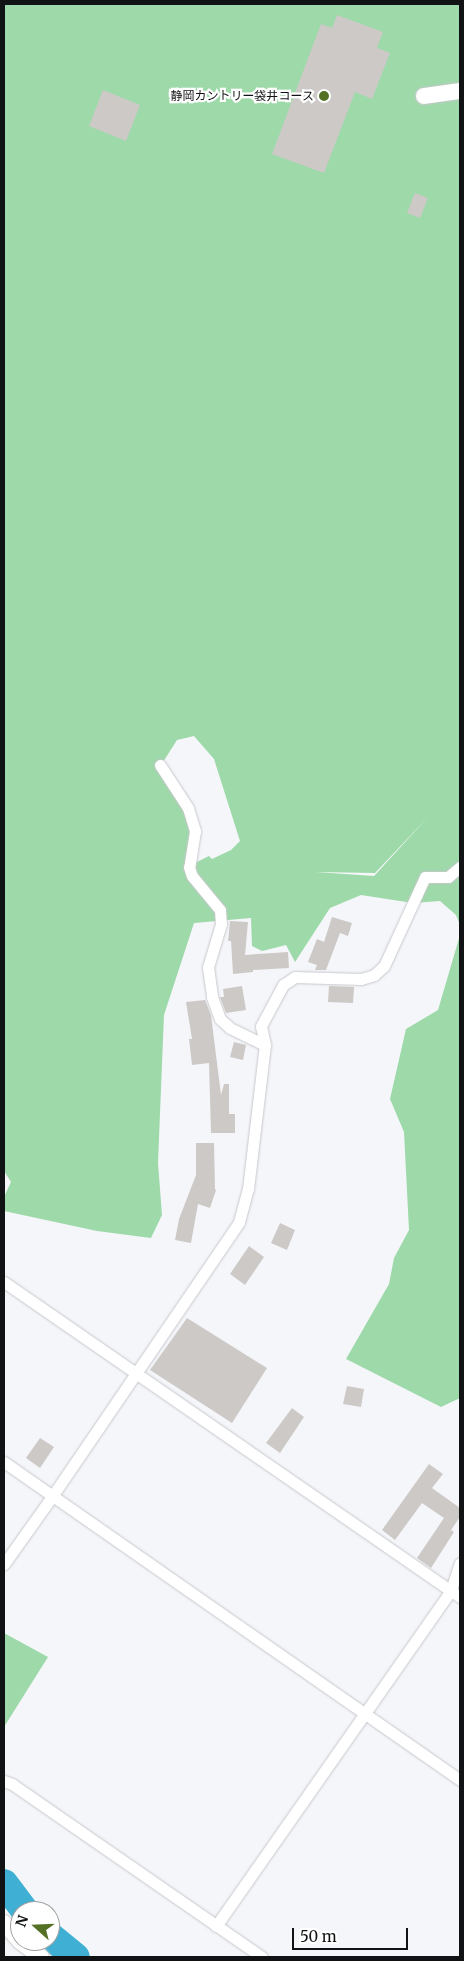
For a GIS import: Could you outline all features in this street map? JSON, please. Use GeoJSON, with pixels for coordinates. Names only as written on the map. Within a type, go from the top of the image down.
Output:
{"type":"FeatureCollection","features":[{"type":"Feature","properties":{"kind":"street"},"geometry":{"type":"LineString","coordinates":[[424,96],[460,91]]}},
{"type":"Feature","properties":{"kind":"street"},"geometry":{"type":"LineString","coordinates":[[160,765],[188,808],[195,832],[189,867],[192,876],[220,910],[221,924],[208,967],[212,997],[220,1019],[230,1028],[266,1045]]}},
{"type":"Feature","properties":{"kind":"street"},"geometry":{"type":"LineString","coordinates":[[4,1564],[53,1496],[239,1222],[248,1189],[266,1045],[261,1026],[283,985],[295,977],[361,980],[374,975],[384,966],[425,876],[448,877],[460,867]]}},
{"type":"Feature","properties":{"kind":"street"},"geometry":{"type":"LineString","coordinates":[[4,1282],[456,1594]]}},
{"type":"Feature","properties":{"kind":"street"},"geometry":{"type":"LineString","coordinates":[[4,1462],[460,1780]]}},
{"type":"Feature","properties":{"kind":"street"},"geometry":{"type":"LineString","coordinates":[[216,1926],[366,1715],[456,1594],[460,1563]]}},
{"type":"Feature","properties":{"kind":"street"},"geometry":{"type":"LineString","coordinates":[[4,1781],[20,1790],[262,1957]]}},
{"type":"Feature","properties":{"kind":"green space"},"geometry":{"type":"Polygon","coordinates":[[[4,4],[460,4],[460,925],[456,915],[440,901],[413,903],[361,895],[330,908],[295,962],[286,945],[262,951],[252,946],[251,918],[194,923],[164,1015],[158,1163],[162,1215],[151,1238],[97,1231],[4,1211],[4,1197],[11,1182],[4,1171],[4,4]],[[194,736],[177,740],[163,762],[191,817],[189,866],[209,856],[212,859],[231,850],[240,841],[214,759],[194,736]],[[429,816],[375,873],[315,872],[374,876],[429,816]]]}},
{"type":"Feature","properties":{"kind":"green space"},"geometry":{"type":"Polygon","coordinates":[[[460,935],[460,1398],[441,1407],[346,1359],[389,1284],[394,1258],[409,1230],[404,1132],[390,1099],[406,1029],[438,1010],[460,935]]]}},
{"type":"Feature","properties":{"kind":"green space"},"geometry":{"type":"Polygon","coordinates":[[[4,1633],[48,1657],[4,1727],[4,1633]]]}},
{"type":"Feature","properties":{"kind":"building","name":"静岡カントリー袋井コース"},"geometry":{"type":"Polygon","coordinates":[[[337,15],[383,32],[377,48],[390,53],[372,99],[355,92],[324,173],[272,154],[321,24],[332,28],[337,15]]]}},
{"type":"Feature","properties":{"kind":"building"},"geometry":{"type":"Polygon","coordinates":[[[103,90],[140,105],[126,141],[89,126],[103,90]]]}},
{"type":"Feature","properties":{"kind":"building"},"geometry":{"type":"Polygon","coordinates":[[[415,193],[428,198],[420,218],[407,213],[415,193]]]}},
{"type":"Feature","properties":{"kind":"building"},"geometry":{"type":"Polygon","coordinates":[[[332,917],[352,923],[348,936],[340,933],[326,970],[315,970],[317,965],[308,962],[317,939],[324,942],[332,917]]]}},
{"type":"Feature","properties":{"kind":"building"},"geometry":{"type":"Polygon","coordinates":[[[230,921],[248,922],[245,955],[288,952],[289,968],[253,970],[253,972],[233,974],[231,941],[228,941],[230,921]]]}},
{"type":"Feature","properties":{"kind":"building"},"geometry":{"type":"Polygon","coordinates":[[[242,986],[246,1010],[226,1013],[220,997],[224,997],[223,989],[242,986]]]}},
{"type":"Feature","properties":{"kind":"building"},"geometry":{"type":"Polygon","coordinates":[[[329,986],[354,987],[353,1003],[328,1002],[329,986]]]}},
{"type":"Feature","properties":{"kind":"building"},"geometry":{"type":"Polygon","coordinates":[[[205,1000],[211,1015],[221,1095],[224,1084],[229,1084],[229,1114],[235,1114],[235,1133],[211,1133],[209,1063],[192,1065],[189,1039],[192,1039],[186,1002],[205,1000]]]}},
{"type":"Feature","properties":{"kind":"building"},"geometry":{"type":"Polygon","coordinates":[[[234,1042],[246,1045],[243,1060],[230,1057],[234,1042]]]}},
{"type":"Feature","properties":{"kind":"building"},"geometry":{"type":"Polygon","coordinates":[[[196,1143],[214,1143],[216,1190],[210,1208],[198,1204],[191,1243],[175,1240],[179,1219],[196,1175],[196,1143]]]}},
{"type":"Feature","properties":{"kind":"building"},"geometry":{"type":"Polygon","coordinates":[[[280,1223],[295,1230],[287,1250],[271,1243],[280,1223]]]}},
{"type":"Feature","properties":{"kind":"building"},"geometry":{"type":"Polygon","coordinates":[[[249,1246],[264,1257],[245,1285],[230,1274],[249,1246]]]}},
{"type":"Feature","properties":{"kind":"building"},"geometry":{"type":"Polygon","coordinates":[[[187,1318],[267,1368],[232,1423],[150,1370],[187,1318]]]}},
{"type":"Feature","properties":{"kind":"building"},"geometry":{"type":"Polygon","coordinates":[[[347,1386],[364,1389],[361,1407],[343,1404],[347,1386]]]}},
{"type":"Feature","properties":{"kind":"building"},"geometry":{"type":"Polygon","coordinates":[[[292,1408],[304,1417],[280,1453],[266,1443],[292,1408]]]}},
{"type":"Feature","properties":{"kind":"building"},"geometry":{"type":"Polygon","coordinates":[[[40,1438],[54,1447],[40,1468],[26,1458],[40,1438]]]}},
{"type":"Feature","properties":{"kind":"building"},"geometry":{"type":"Polygon","coordinates":[[[429,1464],[443,1474],[432,1488],[460,1508],[460,1517],[451,1530],[454,1532],[431,1568],[417,1558],[444,1518],[422,1503],[395,1540],[382,1530],[429,1464]]]}},
{"type":"Feature","properties":{"kind":"waterway"},"geometry":{"type":"LineString","coordinates":[[4,1883],[18,1901]]}},
{"type":"Feature","properties":{"kind":"waterway"},"geometry":{"type":"LineString","coordinates":[[60,1944],[76,1957]]}},
{"type":"Feature","properties":{"kind":"place","name":"静岡カントリー袋井コース"},"geometry":{"type":"Point","coordinates":[324,96]}}]}
